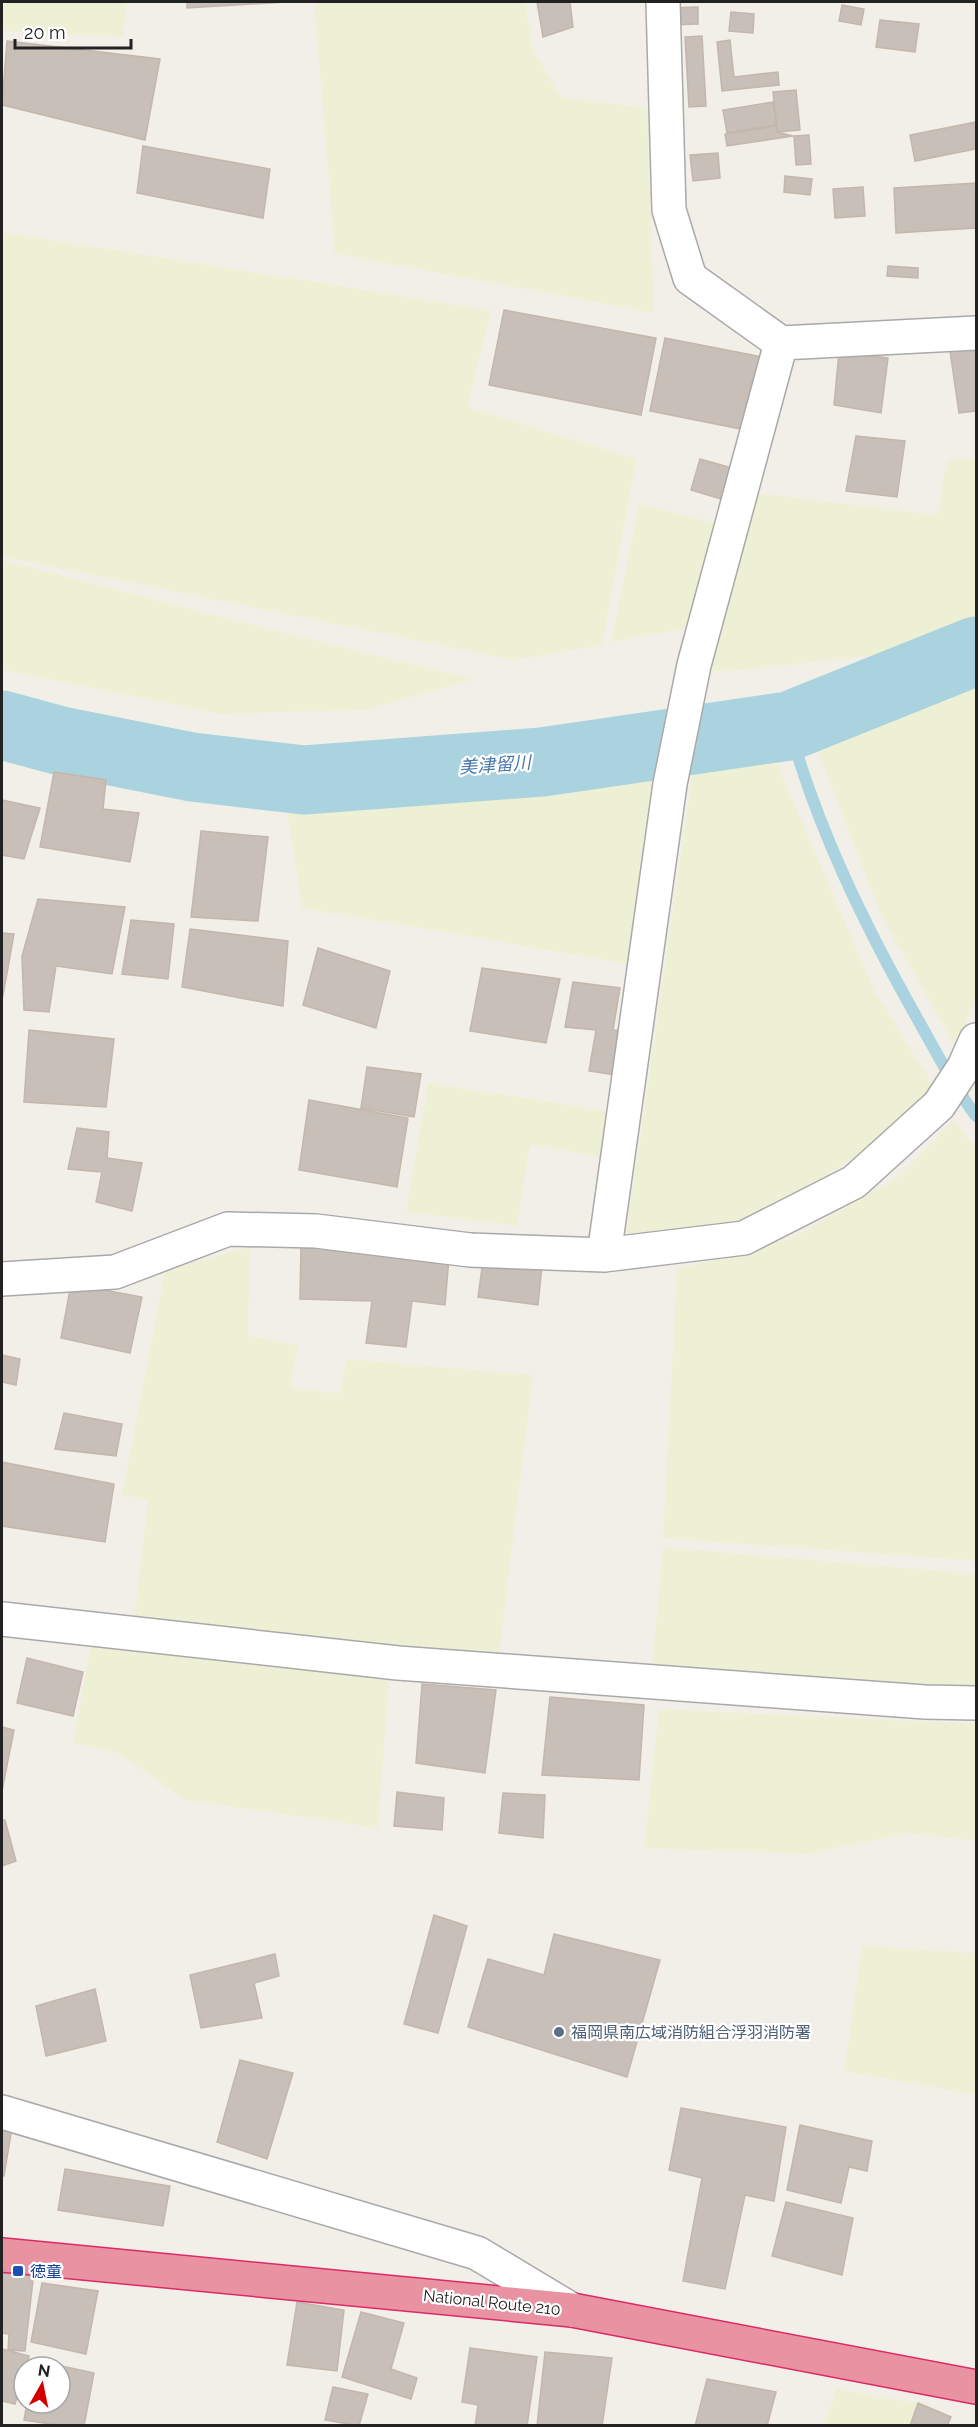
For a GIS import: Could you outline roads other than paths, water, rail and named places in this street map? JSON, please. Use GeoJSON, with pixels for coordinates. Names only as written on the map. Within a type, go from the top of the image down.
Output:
{"type":"FeatureCollection","features":[{"type":"Feature","properties":{"kind":"highway","name":"National Route 210"},"geometry":{"type":"LineString","coordinates":[[2,2255],[572,2310],[976,2386]]}},
{"type":"Feature","properties":{"kind":"street"},"geometry":{"type":"LineString","coordinates":[[663,2],[669,210],[690,278],[781,343],[976,333]]}},
{"type":"Feature","properties":{"kind":"street"},"geometry":{"type":"LineString","coordinates":[[604,1256],[670,784],[694,665],[781,343]]}},
{"type":"Feature","properties":{"kind":"street"},"geometry":{"type":"LineString","coordinates":[[2,1279],[115,1272],[228,1229],[316,1231],[470,1250],[604,1256],[744,1238],[854,1182],[939,1105],[963,1067]]}},
{"type":"Feature","properties":{"kind":"street"},"geometry":{"type":"LineString","coordinates":[[2,1619],[398,1663],[925,1702],[976,1703]]}},
{"type":"Feature","properties":{"kind":"street"},"geometry":{"type":"LineString","coordinates":[[2,2112],[477,2253],[572,2310]]}},
{"type":"Feature","properties":{"kind":"waterway","name":"美津留川"},"geometry":{"type":"LineString","coordinates":[[2,725],[61,741],[192,767],[304,780],[542,762],[789,726],[976,651]]}},
{"type":"Feature","properties":{"kind":"waterway"},"geometry":{"type":"LineString","coordinates":[[789,726],[800,764],[828,839],[861,912],[938,1056],[976,1116]]}},
{"type":"Feature","properties":{"kind":"place","name":"福岡県南広域消防組合浮羽消防署"},"geometry":{"type":"Point","coordinates":[559,2032]}},
{"type":"Feature","properties":{"kind":"place","name":"徳童"},"geometry":{"type":"Point","coordinates":[18,2271]}}]}
